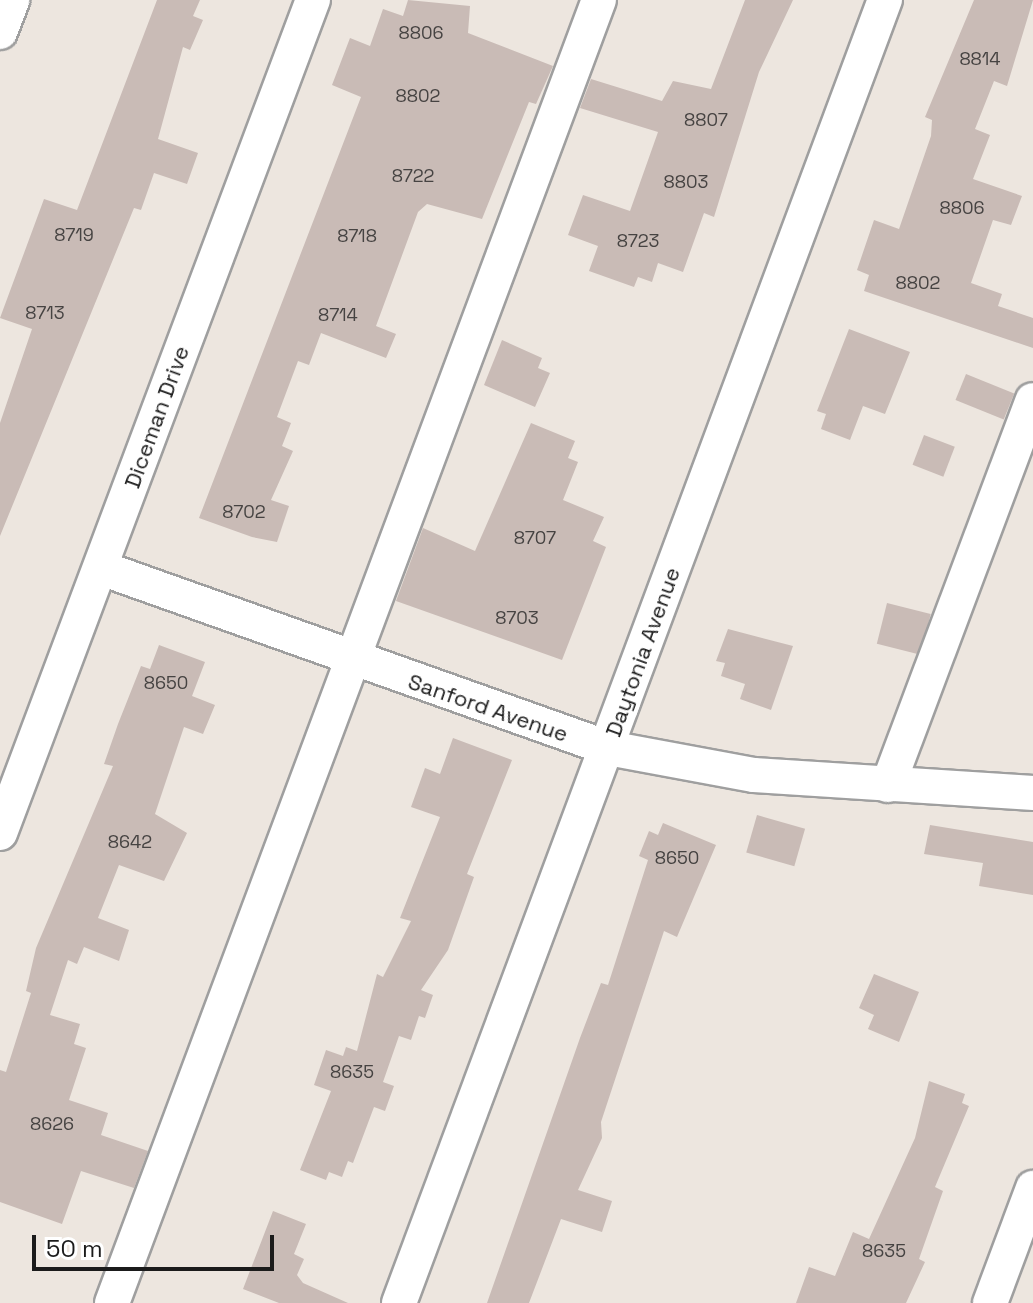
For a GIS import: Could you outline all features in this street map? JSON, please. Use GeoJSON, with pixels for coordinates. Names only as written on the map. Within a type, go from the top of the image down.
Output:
{"type":"FeatureCollection","features":[{"type":"Feature","properties":{"kind":"street"},"geometry":{"type":"LineString","coordinates":[[0,32],[12,0]]}},
{"type":"Feature","properties":{"kind":"street","name":"Diceman Drive"},"geometry":{"type":"LineString","coordinates":[[0,833],[313,0]]}},
{"type":"Feature","properties":{"kind":"street"},"geometry":{"type":"LineString","coordinates":[[112,1303],[599,0]]}},
{"type":"Feature","properties":{"kind":"street","name":"Daytonia Avenue"},"geometry":{"type":"LineString","coordinates":[[399,1303],[885,0]]}},
{"type":"Feature","properties":{"kind":"street"},"geometry":{"type":"LineString","coordinates":[[888,785],[1033,400]]}},
{"type":"Feature","properties":{"kind":"street","name":"Sanford Avenue"},"geometry":{"type":"LineString","coordinates":[[101,568],[608,748],[754,775],[1033,793]]}},
{"type":"Feature","properties":{"kind":"street"},"geometry":{"type":"LineString","coordinates":[[990,1303],[1033,1188]]}},
{"type":"Feature","properties":{"kind":"building"},"geometry":{"type":"Polygon","coordinates":[[[157,0],[200,0],[193,16],[203,20],[190,50],[183,47],[158,139],[198,153],[187,184],[154,173],[141,210],[134,208],[0,536],[0,423],[32,329],[0,318],[44,199],[77,210],[157,0]]]}},
{"type":"Feature","properties":{"kind":"building"},"geometry":{"type":"Polygon","coordinates":[[[408,0],[470,6],[468,33],[553,66],[536,104],[529,102],[482,219],[427,204],[418,212],[376,326],[396,334],[386,358],[321,333],[309,365],[298,361],[277,417],[291,423],[282,446],[293,451],[271,500],[289,506],[277,542],[252,537],[199,518],[361,97],[332,85],[350,38],[370,46],[383,9],[403,16],[408,0]]]}},
{"type":"Feature","properties":{"kind":"building"},"geometry":{"type":"Polygon","coordinates":[[[745,0],[793,0],[759,72],[714,217],[704,213],[683,272],[658,263],[652,282],[638,277],[634,287],[589,271],[598,246],[568,235],[583,195],[630,211],[658,132],[580,108],[591,79],[662,101],[673,81],[711,89],[745,0]]]}},
{"type":"Feature","properties":{"kind":"building"},"geometry":{"type":"Polygon","coordinates":[[[974,0],[1033,0],[1007,86],[994,81],[975,129],[990,135],[973,179],[1022,196],[1011,225],[993,220],[971,283],[1002,294],[998,306],[1033,318],[1033,348],[864,291],[869,275],[857,270],[874,220],[899,229],[931,136],[932,120],[925,117],[974,0]]]}},
{"type":"Feature","properties":{"kind":"building"},"geometry":{"type":"Polygon","coordinates":[[[849,329],[910,352],[885,414],[863,406],[850,440],[821,429],[826,414],[817,411],[849,329]]]}},
{"type":"Feature","properties":{"kind":"building"},"geometry":{"type":"Polygon","coordinates":[[[502,340],[542,358],[538,368],[550,373],[535,407],[484,385],[502,340]]]}},
{"type":"Feature","properties":{"kind":"building"},"geometry":{"type":"Polygon","coordinates":[[[966,374],[1014,393],[1004,419],[956,400],[966,374]]]}},
{"type":"Feature","properties":{"kind":"building"},"geometry":{"type":"Polygon","coordinates":[[[531,423],[575,441],[568,458],[578,462],[563,500],[604,517],[593,541],[606,547],[562,660],[396,601],[423,528],[475,551],[531,423]]]}},
{"type":"Feature","properties":{"kind":"building"},"geometry":{"type":"Polygon","coordinates":[[[924,435],[955,447],[943,477],[913,465],[924,435]]]}},
{"type":"Feature","properties":{"kind":"building"},"geometry":{"type":"Polygon","coordinates":[[[887,603],[931,614],[921,655],[877,644],[887,603]]]}},
{"type":"Feature","properties":{"kind":"building"},"geometry":{"type":"Polygon","coordinates":[[[728,629],[793,646],[771,710],[740,699],[745,684],[721,676],[725,663],[716,661],[728,629]]]}},
{"type":"Feature","properties":{"kind":"building"},"geometry":{"type":"Polygon","coordinates":[[[159,645],[205,662],[192,696],[215,705],[203,734],[184,727],[155,814],[187,833],[164,881],[119,865],[98,918],[129,930],[119,961],[84,947],[77,964],[68,960],[50,1015],[80,1024],[74,1044],[86,1048],[69,1100],[108,1113],[101,1135],[148,1151],[134,1188],[81,1171],[62,1224],[0,1202],[0,1070],[6,1072],[31,993],[26,991],[36,948],[113,766],[104,764],[118,724],[141,666],[150,669],[159,645]]]}},
{"type":"Feature","properties":{"kind":"building"},"geometry":{"type":"Polygon","coordinates":[[[453,738],[512,760],[467,874],[474,877],[448,950],[421,990],[433,995],[425,1018],[419,1016],[411,1040],[399,1036],[383,1082],[394,1086],[385,1111],[374,1107],[353,1163],[348,1161],[342,1177],[329,1172],[326,1180],[300,1170],[331,1091],[314,1085],[326,1050],[343,1056],[346,1047],[357,1051],[377,974],[383,977],[411,921],[400,918],[440,817],[411,807],[425,768],[440,774],[453,738]]]}},
{"type":"Feature","properties":{"kind":"building"},"geometry":{"type":"Polygon","coordinates":[[[757,815],[805,829],[794,866],[746,852],[757,815]]]}},
{"type":"Feature","properties":{"kind":"building"},"geometry":{"type":"Polygon","coordinates":[[[663,823],[716,845],[677,937],[664,931],[601,1122],[602,1138],[578,1190],[612,1201],[602,1232],[561,1219],[529,1303],[487,1303],[580,1038],[601,983],[608,985],[648,860],[639,856],[649,831],[658,835],[663,823]]]}},
{"type":"Feature","properties":{"kind":"building"},"geometry":{"type":"Polygon","coordinates":[[[930,825],[1033,842],[1033,895],[979,886],[983,863],[924,854],[930,825]]]}},
{"type":"Feature","properties":{"kind":"building"},"geometry":{"type":"Polygon","coordinates":[[[874,974],[919,992],[899,1042],[868,1029],[874,1015],[859,1008],[874,974]]]}},
{"type":"Feature","properties":{"kind":"building"},"geometry":{"type":"Polygon","coordinates":[[[929,1081],[965,1094],[962,1103],[969,1106],[935,1187],[943,1191],[919,1259],[925,1262],[906,1303],[796,1303],[809,1267],[835,1276],[853,1232],[869,1239],[915,1138],[929,1081]]]}},
{"type":"Feature","properties":{"kind":"building"},"geometry":{"type":"Polygon","coordinates":[[[273,1211],[306,1224],[294,1254],[304,1259],[297,1275],[303,1283],[348,1303],[279,1303],[243,1289],[273,1211]]]}}]}
